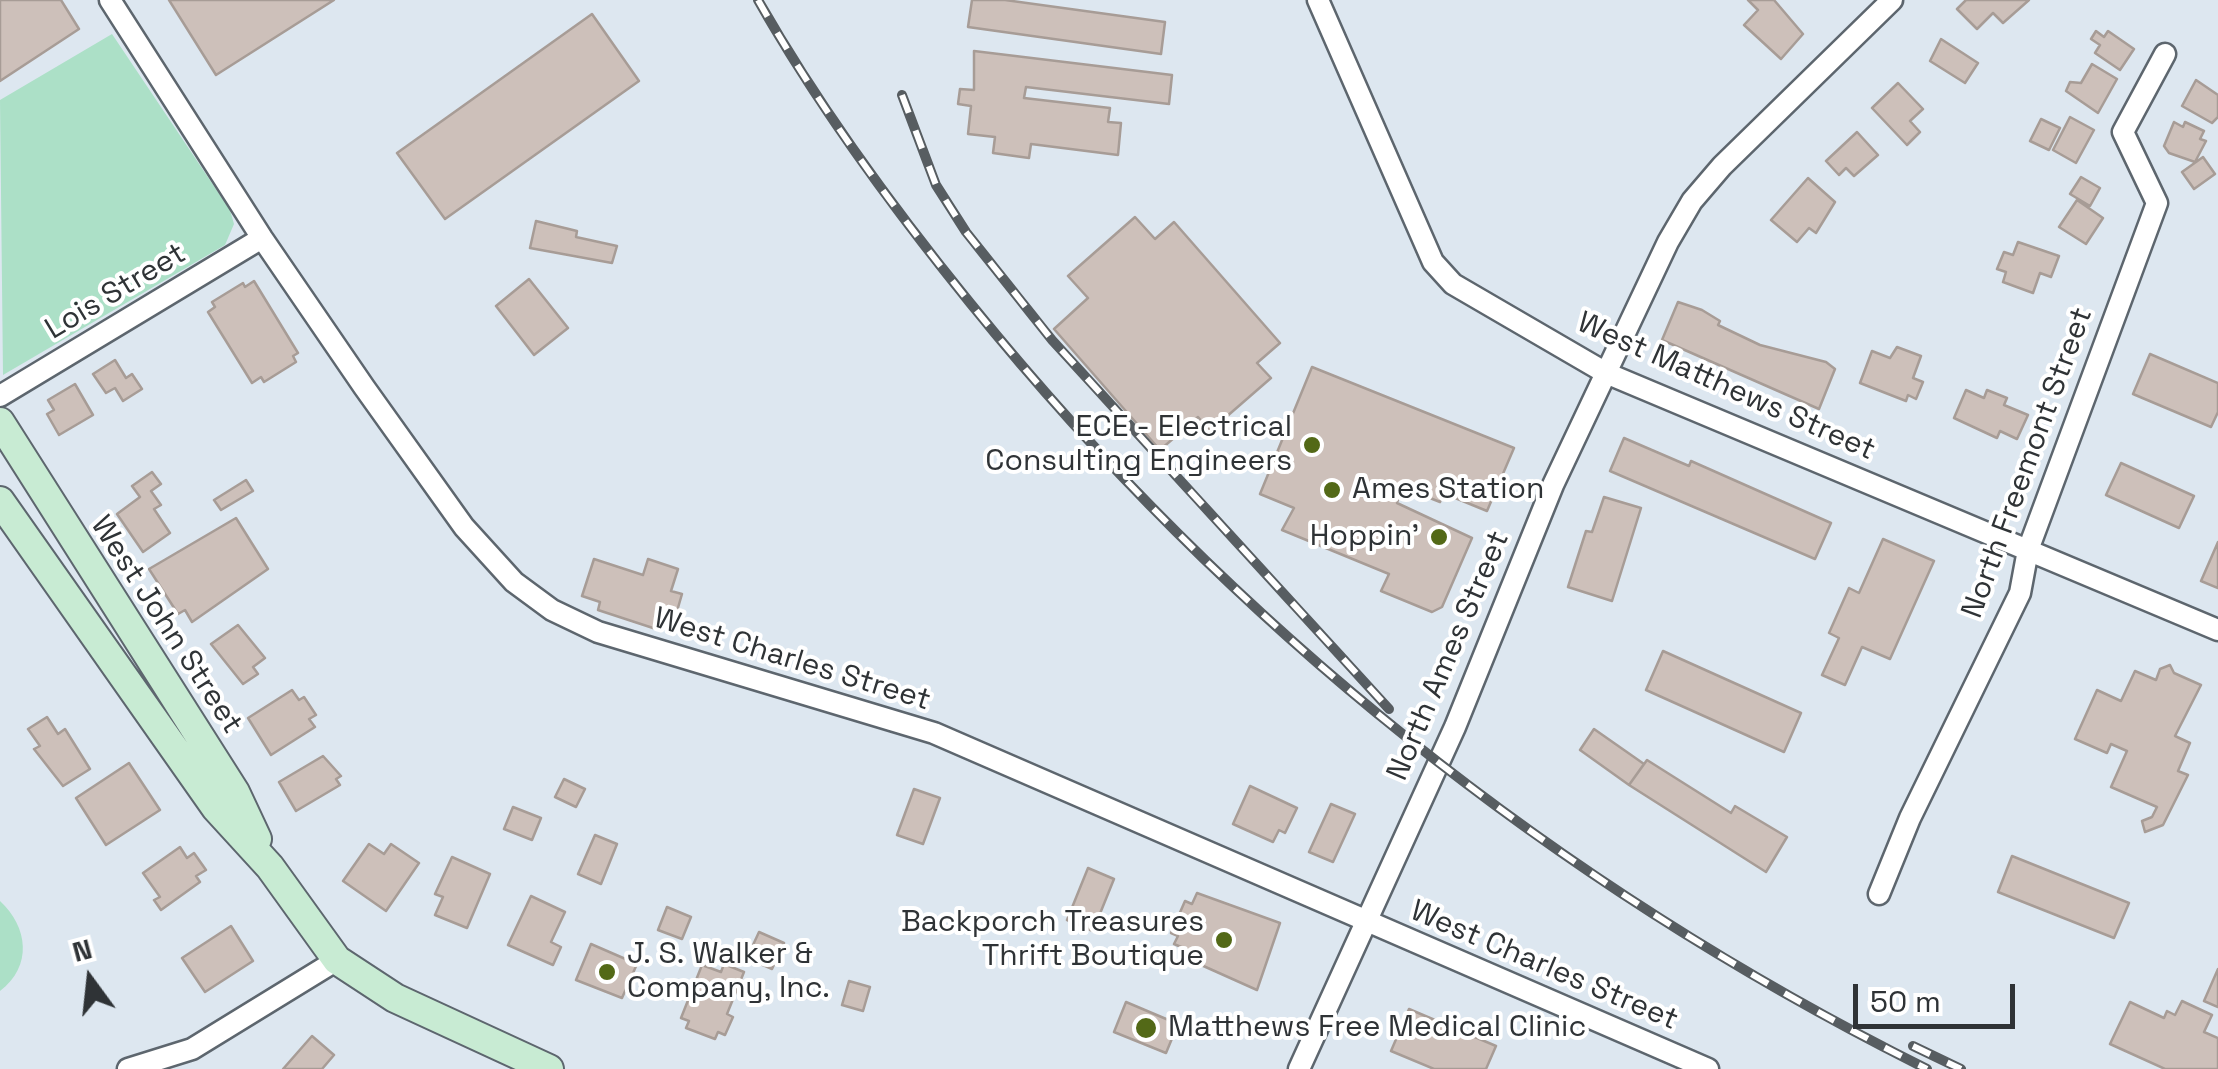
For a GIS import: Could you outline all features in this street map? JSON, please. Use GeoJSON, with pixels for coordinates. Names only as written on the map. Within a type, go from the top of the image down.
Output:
{"type":"FeatureCollection","features":[{"type":"Feature","properties":{"kind":"main road","name":"West John Street"},"geometry":{"type":"LineString","coordinates":[[0,422],[235,792],[270,867]]}},
{"type":"Feature","properties":{"kind":"main road","name":"West John Street"},"geometry":{"type":"LineString","coordinates":[[0,501],[216,808],[270,867],[337,960],[395,998],[549,1069]]}},
{"type":"Feature","properties":{"kind":"street","name":"West Charles Street"},"geometry":{"type":"LineString","coordinates":[[110,0],[262,238],[464,527],[514,582],[552,610],[633,644],[841,702],[934,733],[1708,1069]]}},
{"type":"Feature","properties":{"kind":"street","name":"West Matthews Street"},"geometry":{"type":"LineString","coordinates":[[1318,0],[1433,262],[1453,284],[1606,372],[2218,630]]}},
{"type":"Feature","properties":{"kind":"street","name":"North Ames Street"},"geometry":{"type":"LineString","coordinates":[[1299,1069],[1455,727],[1553,485],[1692,201],[1892,0]]}},
{"type":"Feature","properties":{"kind":"street","name":"North Freemont Street"},"geometry":{"type":"LineString","coordinates":[[1879,894],[1910,818],[2020,593],[2028,550],[2126,279],[2154,215],[2157,202],[2152,186],[2123,132],[2165,54]]}},
{"type":"Feature","properties":{"kind":"street","name":"Lois Street"},"geometry":{"type":"LineString","coordinates":[[0,396],[262,238]]}},
{"type":"Feature","properties":{"kind":"street"},"geometry":{"type":"LineString","coordinates":[[128,1069],[192,1049],[337,960]]}},
{"type":"Feature","properties":{"kind":"green space"},"geometry":{"type":"Polygon","coordinates":[[[112,34],[230,210],[234,224],[225,245],[3,375],[0,100],[112,34]]]}},
{"type":"Feature","properties":{"kind":"green space"},"geometry":{"type":"Polygon","coordinates":[[[0,901],[16,923],[23,946],[18,970],[0,991],[0,901]]]}},
{"type":"Feature","properties":{"kind":"building"},"geometry":{"type":"Polygon","coordinates":[[[0,0],[61,0],[79,29],[0,81],[0,0]]]}},
{"type":"Feature","properties":{"kind":"building"},"geometry":{"type":"Polygon","coordinates":[[[169,0],[334,0],[216,75],[169,0]]]}},
{"type":"Feature","properties":{"kind":"building"},"geometry":{"type":"Polygon","coordinates":[[[972,0],[1005,0],[1165,22],[1161,54],[968,27],[972,0]]]}},
{"type":"Feature","properties":{"kind":"building"},"geometry":{"type":"Polygon","coordinates":[[[1748,0],[1774,0],[1803,34],[1781,59],[1744,25],[1758,10],[1748,0]]]}},
{"type":"Feature","properties":{"kind":"building"},"geometry":{"type":"Polygon","coordinates":[[[1966,0],[2029,0],[2003,23],[1993,13],[1977,29],[1957,9],[1966,0]]]}},
{"type":"Feature","properties":{"kind":"building"},"geometry":{"type":"Polygon","coordinates":[[[592,14],[639,81],[445,219],[397,153],[592,14]]]}},
{"type":"Feature","properties":{"kind":"building"},"geometry":{"type":"Polygon","coordinates":[[[2096,31],[2104,37],[2108,31],[2134,49],[2120,70],[2095,53],[2100,45],[2091,39],[2096,31]]]}},
{"type":"Feature","properties":{"kind":"building"},"geometry":{"type":"Polygon","coordinates":[[[1941,39],[1978,63],[1965,83],[1930,61],[1941,39]]]}},
{"type":"Feature","properties":{"kind":"building"},"geometry":{"type":"Polygon","coordinates":[[[974,51],[1172,75],[1169,104],[1026,87],[1024,98],[1110,108],[1108,122],[1121,123],[1118,155],[1031,144],[1029,158],[993,153],[995,137],[968,134],[971,106],[958,104],[960,89],[974,90],[974,51]]]}},
{"type":"Feature","properties":{"kind":"building"},"geometry":{"type":"Polygon","coordinates":[[[2092,64],[2117,79],[2098,113],[2066,91],[2070,82],[2081,83],[2092,64]]]}},
{"type":"Feature","properties":{"kind":"building"},"geometry":{"type":"Polygon","coordinates":[[[2196,80],[2218,95],[2218,117],[2212,123],[2182,106],[2196,80]]]}},
{"type":"Feature","properties":{"kind":"building"},"geometry":{"type":"Polygon","coordinates":[[[1898,83],[1923,109],[1910,121],[1920,132],[1907,145],[1872,108],[1898,83]]]}},
{"type":"Feature","properties":{"kind":"building"},"geometry":{"type":"Polygon","coordinates":[[[2070,117],[2094,130],[2076,163],[2053,150],[2070,117]]]}},
{"type":"Feature","properties":{"kind":"building"},"geometry":{"type":"Polygon","coordinates":[[[2041,119],[2060,128],[2049,150],[2030,141],[2041,119]]]}},
{"type":"Feature","properties":{"kind":"building"},"geometry":{"type":"Polygon","coordinates":[[[2174,122],[2183,127],[2185,122],[2204,131],[2200,139],[2206,141],[2195,162],[2169,153],[2164,146],[2174,122]]]}},
{"type":"Feature","properties":{"kind":"building"},"geometry":{"type":"Polygon","coordinates":[[[1857,132],[1878,155],[1854,176],[1846,168],[1839,175],[1826,161],[1857,132]]]}},
{"type":"Feature","properties":{"kind":"building"},"geometry":{"type":"Polygon","coordinates":[[[2203,157],[2215,174],[2194,189],[2182,172],[2203,157]]]}},
{"type":"Feature","properties":{"kind":"building"},"geometry":{"type":"Polygon","coordinates":[[[2081,177],[2100,188],[2090,206],[2070,194],[2081,177]]]}},
{"type":"Feature","properties":{"kind":"building"},"geometry":{"type":"Polygon","coordinates":[[[1808,178],[1835,202],[1816,233],[1809,228],[1797,242],[1771,220],[1808,178]]]}},
{"type":"Feature","properties":{"kind":"building"},"geometry":{"type":"Polygon","coordinates":[[[2077,200],[2103,218],[2086,244],[2059,227],[2077,200]]]}},
{"type":"Feature","properties":{"kind":"building"},"geometry":{"type":"Polygon","coordinates":[[[1135,217],[1155,239],[1174,222],[1280,343],[1257,363],[1271,378],[1210,431],[1198,417],[1160,450],[1054,329],[1088,298],[1068,276],[1135,217]]]}},
{"type":"Feature","properties":{"kind":"building"},"geometry":{"type":"Polygon","coordinates":[[[536,221],[577,231],[576,237],[617,246],[612,263],[530,248],[536,221]]]}},
{"type":"Feature","properties":{"kind":"building"},"geometry":{"type":"Polygon","coordinates":[[[2018,242],[2059,256],[2051,277],[2040,273],[2033,293],[2003,282],[2006,272],[1997,269],[2004,252],[2013,255],[2018,242]]]}},
{"type":"Feature","properties":{"kind":"building"},"geometry":{"type":"Polygon","coordinates":[[[529,279],[568,328],[534,355],[496,306],[529,279]]]}},
{"type":"Feature","properties":{"kind":"building"},"geometry":{"type":"Polygon","coordinates":[[[254,281],[298,353],[293,356],[296,362],[264,382],[261,377],[252,383],[208,312],[215,307],[212,302],[243,283],[245,287],[254,281]]]}},
{"type":"Feature","properties":{"kind":"building"},"geometry":{"type":"Polygon","coordinates":[[[1678,302],[1702,310],[1720,321],[1718,325],[1760,345],[1826,362],[1835,369],[1819,409],[1662,340],[1678,302]]]}},
{"type":"Feature","properties":{"kind":"building"},"geometry":{"type":"Polygon","coordinates":[[[1897,347],[1921,356],[1913,378],[1923,382],[1916,399],[1908,395],[1906,401],[1860,383],[1872,351],[1890,358],[1897,347]]]}},
{"type":"Feature","properties":{"kind":"building"},"geometry":{"type":"Polygon","coordinates":[[[2150,354],[2218,383],[2218,412],[2211,427],[2133,394],[2150,354]]]}},
{"type":"Feature","properties":{"kind":"building"},"geometry":{"type":"Polygon","coordinates":[[[115,360],[126,378],[132,374],[142,389],[123,401],[115,388],[106,393],[93,374],[115,360]]]}},
{"type":"Feature","properties":{"kind":"building","name":"Ames Station"},"geometry":{"type":"Polygon","coordinates":[[[1312,367],[1514,448],[1487,511],[1443,493],[1440,502],[1402,487],[1397,503],[1472,538],[1442,607],[1432,612],[1381,591],[1389,574],[1282,530],[1294,508],[1260,494],[1312,367]]]}},
{"type":"Feature","properties":{"kind":"building"},"geometry":{"type":"Polygon","coordinates":[[[75,384],[93,415],[59,435],[47,414],[54,410],[48,400],[75,384]]]}},
{"type":"Feature","properties":{"kind":"building"},"geometry":{"type":"Polygon","coordinates":[[[1966,390],[1984,398],[1987,390],[2007,398],[2004,405],[2028,415],[2017,439],[2000,431],[1997,438],[1954,418],[1966,390]]]}},
{"type":"Feature","properties":{"kind":"building"},"geometry":{"type":"Polygon","coordinates":[[[1624,438],[1689,466],[1691,461],[1831,523],[1815,559],[1610,471],[1624,438]]]}},
{"type":"Feature","properties":{"kind":"building"},"geometry":{"type":"Polygon","coordinates":[[[2121,463],[2194,496],[2179,528],[2106,495],[2121,463]]]}},
{"type":"Feature","properties":{"kind":"building"},"geometry":{"type":"Polygon","coordinates":[[[152,472],[161,484],[151,491],[161,505],[154,509],[170,533],[143,552],[117,514],[140,497],[132,486],[152,472]]]}},
{"type":"Feature","properties":{"kind":"building"},"geometry":{"type":"Polygon","coordinates":[[[246,480],[253,491],[221,510],[214,500],[246,480]]]}},
{"type":"Feature","properties":{"kind":"building"},"geometry":{"type":"Polygon","coordinates":[[[1604,497],[1641,508],[1612,601],[1568,587],[1586,531],[1592,532],[1604,497]]]}},
{"type":"Feature","properties":{"kind":"building"},"geometry":{"type":"Polygon","coordinates":[[[236,518],[268,569],[192,622],[185,610],[178,614],[149,569],[236,518]]]}},
{"type":"Feature","properties":{"kind":"building"},"geometry":{"type":"Polygon","coordinates":[[[1883,539],[1934,561],[1890,659],[1862,647],[1845,685],[1822,675],[1839,638],[1829,633],[1849,588],[1859,593],[1883,539]]]}},
{"type":"Feature","properties":{"kind":"building"},"geometry":{"type":"Polygon","coordinates":[[[2218,542],[2218,588],[2201,581],[2218,542]]]}},
{"type":"Feature","properties":{"kind":"building"},"geometry":{"type":"Polygon","coordinates":[[[594,559],[643,575],[648,559],[678,569],[671,591],[682,594],[675,618],[660,614],[656,629],[598,610],[600,602],[582,596],[594,559]]]}},
{"type":"Feature","properties":{"kind":"building"},"geometry":{"type":"Polygon","coordinates":[[[238,625],[265,658],[253,667],[258,674],[243,684],[211,644],[238,625]]]}},
{"type":"Feature","properties":{"kind":"building"},"geometry":{"type":"Polygon","coordinates":[[[1663,651],[1801,713],[1784,752],[1646,690],[1663,651]]]}},
{"type":"Feature","properties":{"kind":"building"},"geometry":{"type":"Polygon","coordinates":[[[2170,665],[2174,673],[2201,685],[2175,736],[2190,743],[2178,771],[2188,775],[2163,825],[2145,832],[2142,821],[2152,817],[2157,807],[2111,787],[2127,751],[2111,744],[2107,753],[2075,739],[2097,690],[2121,701],[2135,671],[2156,680],[2160,669],[2170,665]]]}},
{"type":"Feature","properties":{"kind":"building"},"geometry":{"type":"Polygon","coordinates":[[[292,690],[299,700],[304,697],[316,715],[309,719],[315,727],[271,755],[248,718],[292,690]]]}},
{"type":"Feature","properties":{"kind":"building"},"geometry":{"type":"Polygon","coordinates":[[[47,717],[58,734],[65,729],[90,769],[63,786],[34,749],[40,746],[28,729],[47,717]]]}},
{"type":"Feature","properties":{"kind":"building"},"geometry":{"type":"Polygon","coordinates":[[[1594,729],[1644,764],[1629,785],[1580,750],[1594,729]]]}},
{"type":"Feature","properties":{"kind":"building"},"geometry":{"type":"Polygon","coordinates":[[[323,756],[341,776],[336,779],[340,785],[296,811],[279,782],[323,756]]]}},
{"type":"Feature","properties":{"kind":"building"},"geometry":{"type":"Polygon","coordinates":[[[1647,760],[1731,813],[1735,806],[1787,837],[1766,872],[1629,785],[1647,760]]]}},
{"type":"Feature","properties":{"kind":"building"},"geometry":{"type":"Polygon","coordinates":[[[129,763],[160,810],[106,845],[76,798],[129,763]]]}},
{"type":"Feature","properties":{"kind":"building"},"geometry":{"type":"Polygon","coordinates":[[[564,779],[585,789],[576,807],[555,797],[564,779]]]}},
{"type":"Feature","properties":{"kind":"building"},"geometry":{"type":"Polygon","coordinates":[[[1250,786],[1297,808],[1285,833],[1279,830],[1273,842],[1233,824],[1250,786]]]}},
{"type":"Feature","properties":{"kind":"building"},"geometry":{"type":"Polygon","coordinates":[[[914,789],[940,798],[923,844],[897,835],[914,789]]]}},
{"type":"Feature","properties":{"kind":"building"},"geometry":{"type":"Polygon","coordinates":[[[1331,804],[1355,814],[1333,862],[1309,852],[1331,804]]]}},
{"type":"Feature","properties":{"kind":"building"},"geometry":{"type":"Polygon","coordinates":[[[513,807],[541,818],[532,840],[504,829],[513,807]]]}},
{"type":"Feature","properties":{"kind":"building"},"geometry":{"type":"Polygon","coordinates":[[[595,835],[617,844],[601,884],[578,874],[595,835]]]}},
{"type":"Feature","properties":{"kind":"building"},"geometry":{"type":"Polygon","coordinates":[[[369,844],[384,854],[391,844],[419,863],[386,911],[343,881],[369,844]]]}},
{"type":"Feature","properties":{"kind":"building"},"geometry":{"type":"Polygon","coordinates":[[[180,847],[187,858],[194,853],[206,870],[196,876],[200,882],[161,910],[154,900],[160,897],[143,873],[180,847]]]}},
{"type":"Feature","properties":{"kind":"building"},"geometry":{"type":"Polygon","coordinates":[[[2012,856],[2129,903],[2114,938],[1998,892],[2012,856]]]}},
{"type":"Feature","properties":{"kind":"building"},"geometry":{"type":"Polygon","coordinates":[[[452,857],[490,874],[467,928],[435,915],[443,897],[435,894],[452,857]]]}},
{"type":"Feature","properties":{"kind":"building"},"geometry":{"type":"Polygon","coordinates":[[[1088,868],[1114,879],[1093,931],[1067,920],[1088,868]]]}},
{"type":"Feature","properties":{"kind":"building","name":"Backporch Treasures Thrift Boutique"},"geometry":{"type":"Polygon","coordinates":[[[1197,893],[1280,923],[1257,990],[1190,960],[1193,952],[1174,944],[1178,936],[1171,933],[1185,901],[1192,904],[1197,893]]]}},
{"type":"Feature","properties":{"kind":"building"},"geometry":{"type":"Polygon","coordinates":[[[531,896],[565,912],[551,942],[561,947],[553,965],[508,945],[531,896]]]}},
{"type":"Feature","properties":{"kind":"building"},"geometry":{"type":"Polygon","coordinates":[[[667,907],[691,917],[682,939],[658,930],[667,907]]]}},
{"type":"Feature","properties":{"kind":"building"},"geometry":{"type":"Polygon","coordinates":[[[231,926],[253,961],[205,992],[182,958],[231,926]]]}},
{"type":"Feature","properties":{"kind":"building"},"geometry":{"type":"Polygon","coordinates":[[[759,932],[784,943],[772,969],[747,958],[759,932]]]}},
{"type":"Feature","properties":{"kind":"building","name":"J. S. Walker & Company, Inc."},"geometry":{"type":"Polygon","coordinates":[[[591,944],[637,964],[622,998],[576,980],[591,944]]]}},
{"type":"Feature","properties":{"kind":"building"},"geometry":{"type":"Polygon","coordinates":[[[724,964],[744,972],[727,1014],[733,1017],[725,1035],[718,1032],[715,1039],[686,1028],[689,1021],[681,1018],[702,965],[721,972],[724,964]]]}},
{"type":"Feature","properties":{"kind":"building"},"geometry":{"type":"Polygon","coordinates":[[[2218,969],[2218,1007],[2204,1001],[2218,969]]]}},
{"type":"Feature","properties":{"kind":"building"},"geometry":{"type":"Polygon","coordinates":[[[849,981],[870,987],[863,1011],[842,1005],[849,981]]]}},
{"type":"Feature","properties":{"kind":"building"},"geometry":{"type":"Polygon","coordinates":[[[2182,1001],[2212,1015],[2204,1032],[2218,1038],[2218,1069],[2165,1069],[2110,1044],[2130,1002],[2164,1018],[2167,1011],[2175,1015],[2182,1001]]]}},
{"type":"Feature","properties":{"kind":"building","name":"Matthews Free Medical Clinic"},"geometry":{"type":"Polygon","coordinates":[[[1126,1002],[1178,1024],[1166,1053],[1114,1032],[1126,1002]]]}},
{"type":"Feature","properties":{"kind":"building"},"geometry":{"type":"Polygon","coordinates":[[[1409,1009],[1496,1046],[1486,1069],[1434,1069],[1391,1051],[1409,1009]]]}},
{"type":"Feature","properties":{"kind":"building"},"geometry":{"type":"Polygon","coordinates":[[[312,1036],[334,1055],[322,1069],[283,1069],[312,1036]]]}},
{"type":"Feature","properties":{"kind":"railway"},"geometry":{"type":"LineString","coordinates":[[758,0],[858,156],[971,304],[1072,422],[1178,533],[1290,639],[1407,738],[1530,831],[1658,917],[1790,996],[1927,1069]]}},
{"type":"Feature","properties":{"kind":"railway"},"geometry":{"type":"LineString","coordinates":[[902,95],[936,185],[966,232],[1052,340],[1389,709]]}},
{"type":"Feature","properties":{"kind":"railway"},"geometry":{"type":"LineString","coordinates":[[1913,1046],[1961,1069]]}},
{"type":"Feature","properties":{"kind":"place","name":"ECE - Electrical Consulting Engineers"},"geometry":{"type":"Point","coordinates":[1312,445]}},
{"type":"Feature","properties":{"kind":"place","name":"Ames Station"},"geometry":{"type":"Point","coordinates":[1332,490]}},
{"type":"Feature","properties":{"kind":"place","name":"Hoppin'"},"geometry":{"type":"Point","coordinates":[1439,537]}},
{"type":"Feature","properties":{"kind":"place","name":"Backporch Treasures Thrift Boutique"},"geometry":{"type":"Point","coordinates":[1224,940]}},
{"type":"Feature","properties":{"kind":"place","name":"J. S. Walker & Company, Inc."},"geometry":{"type":"Point","coordinates":[607,972]}},
{"type":"Feature","properties":{"kind":"place","name":"Matthews Free Medical Clinic"},"geometry":{"type":"Point","coordinates":[1146,1028]}}]}
